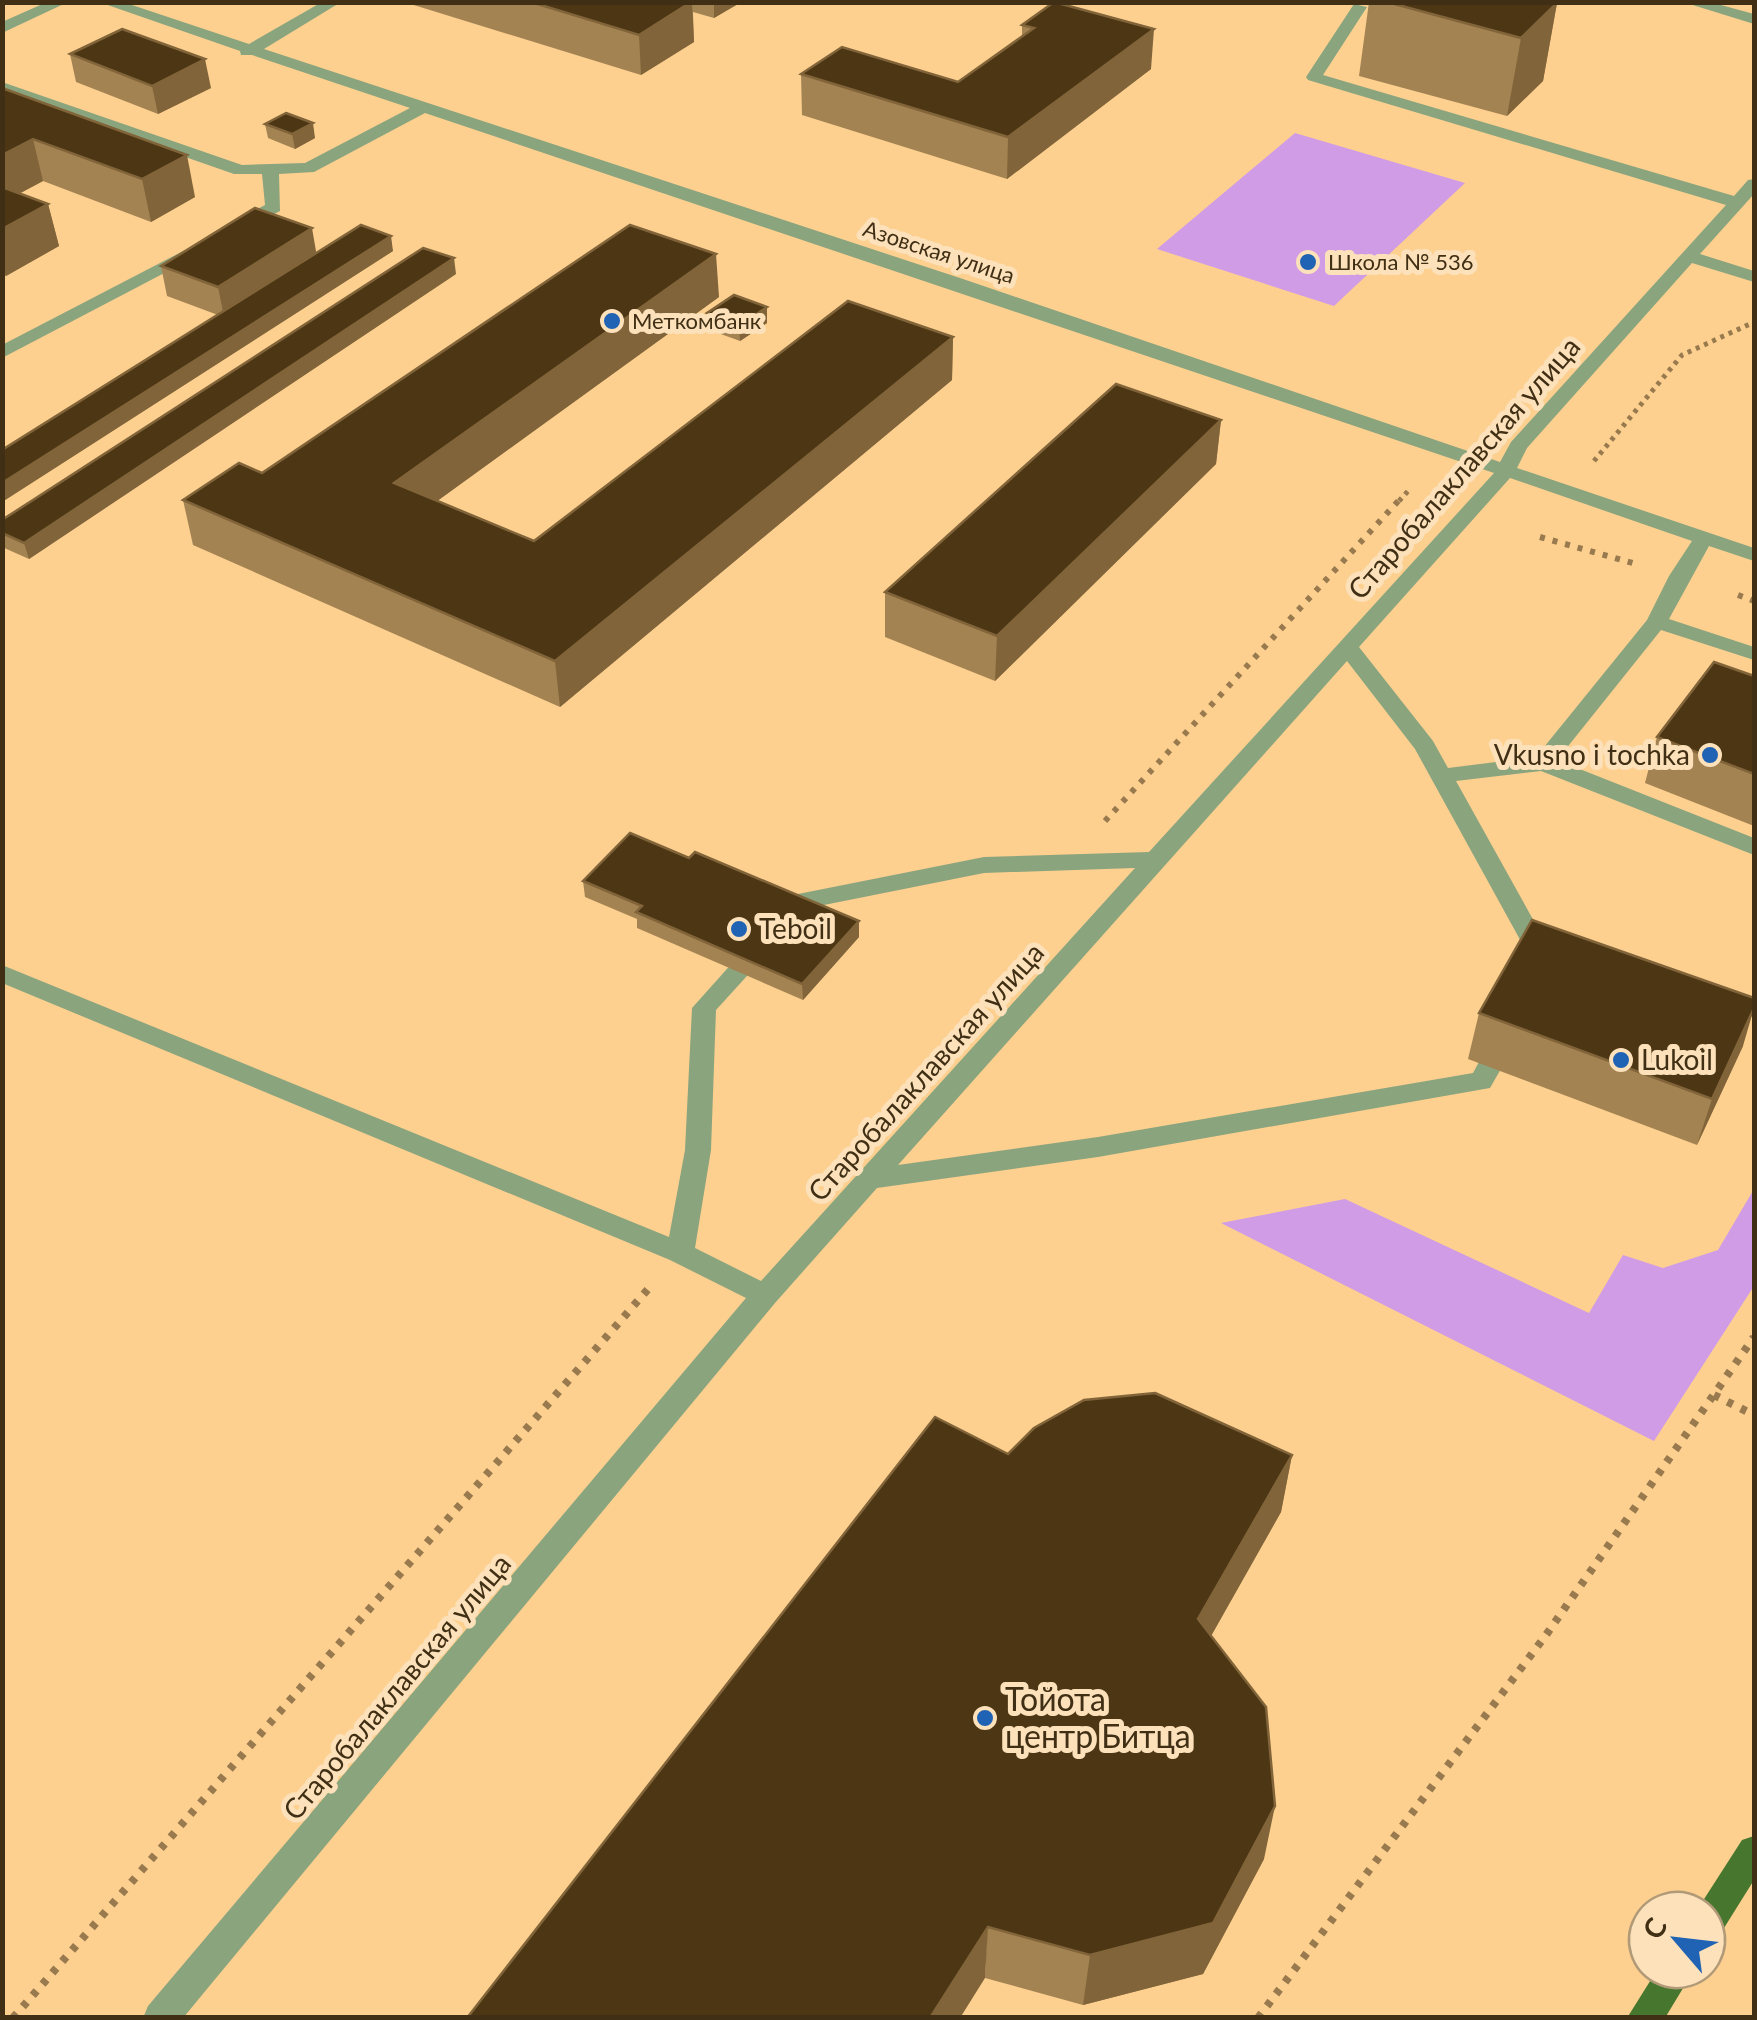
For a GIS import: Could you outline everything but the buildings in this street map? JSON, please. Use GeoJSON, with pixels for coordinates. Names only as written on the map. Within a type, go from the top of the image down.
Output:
{"type":"FeatureCollection","features":[{"type":"Feature","properties":{"kind":"main road"},"geometry":{"type":"LineString","coordinates":[[1727,1894],[1754,1851]]}},
{"type":"Feature","properties":{"kind":"main road"},"geometry":{"type":"LineString","coordinates":[[1644,2018],[1663,1990]]}},
{"type":"Feature","properties":{"kind":"street"},"geometry":{"type":"LineString","coordinates":[[2,28],[61,2]]}},
{"type":"Feature","properties":{"kind":"street","name":"Азовская улица"},"geometry":{"type":"LineString","coordinates":[[106,2],[247,52],[956,283],[1754,555]]}},
{"type":"Feature","properties":{"kind":"street"},"geometry":{"type":"LineString","coordinates":[[247,52],[334,2]]}},
{"type":"Feature","properties":{"kind":"street"},"geometry":{"type":"LineString","coordinates":[[1690,2],[1754,19]]}},
{"type":"Feature","properties":{"kind":"street"},"geometry":{"type":"LineString","coordinates":[[1360,7],[1314,78],[1746,194]]}},
{"type":"Feature","properties":{"kind":"street"},"geometry":{"type":"LineString","coordinates":[[2,87],[240,170],[308,168],[422,108]]}},
{"type":"Feature","properties":{"kind":"street"},"geometry":{"type":"LineString","coordinates":[[2,353],[274,207],[270,169]]}},
{"type":"Feature","properties":{"kind":"street","name":"Старобалаклавская улица"},"geometry":{"type":"LineString","coordinates":[[160,2018],[765,1294],[1348,647],[1466,510],[1505,472],[1518,446],[1746,194]]}},
{"type":"Feature","properties":{"kind":"street"},"geometry":{"type":"LineString","coordinates":[[1690,257],[1754,276]]}},
{"type":"Feature","properties":{"kind":"street"},"geometry":{"type":"LineString","coordinates":[[1543,764],[1657,622],[1679,576],[1704,538]]}},
{"type":"Feature","properties":{"kind":"street"},"geometry":{"type":"LineString","coordinates":[[1657,622],[1754,654]]}},
{"type":"Feature","properties":{"kind":"street"},"geometry":{"type":"LineString","coordinates":[[1348,647],[1425,746],[1545,962],[1539,973]]}},
{"type":"Feature","properties":{"kind":"street"},"geometry":{"type":"LineString","coordinates":[[1442,776],[1543,764],[1754,847]]}},
{"type":"Feature","properties":{"kind":"street"},"geometry":{"type":"LineString","coordinates":[[680,1254],[698,1150],[704,1008],[802,901],[984,864],[1157,860]]}},
{"type":"Feature","properties":{"kind":"street"},"geometry":{"type":"LineString","coordinates":[[2,973],[680,1254],[765,1294]]}},
{"type":"Feature","properties":{"kind":"street"},"geometry":{"type":"LineString","coordinates":[[870,1178],[1098,1147],[1481,1081],[1489,1067]]}},
{"type":"Feature","properties":{"kind":"path"},"geometry":{"type":"LineString","coordinates":[[1588,469],[1682,355],[1750,324],[1754,326]]}},
{"type":"Feature","properties":{"kind":"path"},"geometry":{"type":"LineString","coordinates":[[1067,862],[1408,491]]}},
{"type":"Feature","properties":{"kind":"path"},"geometry":{"type":"LineString","coordinates":[[13,2018],[680,1254]]}},
{"type":"Feature","properties":{"kind":"path"},"geometry":{"type":"LineString","coordinates":[[1258,2018],[1546,1635],[1754,1337]]}},
{"type":"Feature","properties":{"kind":"path"},"geometry":{"type":"LineString","coordinates":[[1714,1395],[1754,1415]]}},
{"type":"Feature","properties":{"kind":"shaded area"},"geometry":{"type":"Polygon","coordinates":[[[1295,133],[1465,183],[1334,306],[1157,249],[1295,133]]]}},
{"type":"Feature","properties":{"kind":"shaded area"},"geometry":{"type":"Polygon","coordinates":[[[1754,1189],[1754,1286],[1654,1441],[1221,1223],[1345,1199],[1589,1313],[1623,1255],[1663,1268],[1718,1250],[1754,1189]]]}},
{"type":"Feature","properties":{"kind":"place","name":"Школа № 536"},"geometry":{"type":"Point","coordinates":[1308,262]}},
{"type":"Feature","properties":{"kind":"place","name":"Меткомбанк"},"geometry":{"type":"Point","coordinates":[612,321]}},
{"type":"Feature","properties":{"kind":"place","name":"Vkusno i tochka"},"geometry":{"type":"Point","coordinates":[1710,755]}},
{"type":"Feature","properties":{"kind":"place","name":"Teboil"},"geometry":{"type":"Point","coordinates":[739,929]}},
{"type":"Feature","properties":{"kind":"place","name":"Lukoil"},"geometry":{"type":"Point","coordinates":[1621,1060]}},
{"type":"Feature","properties":{"kind":"place","name":"Тойота центр Битца"},"geometry":{"type":"Point","coordinates":[985,1718]}}]}
